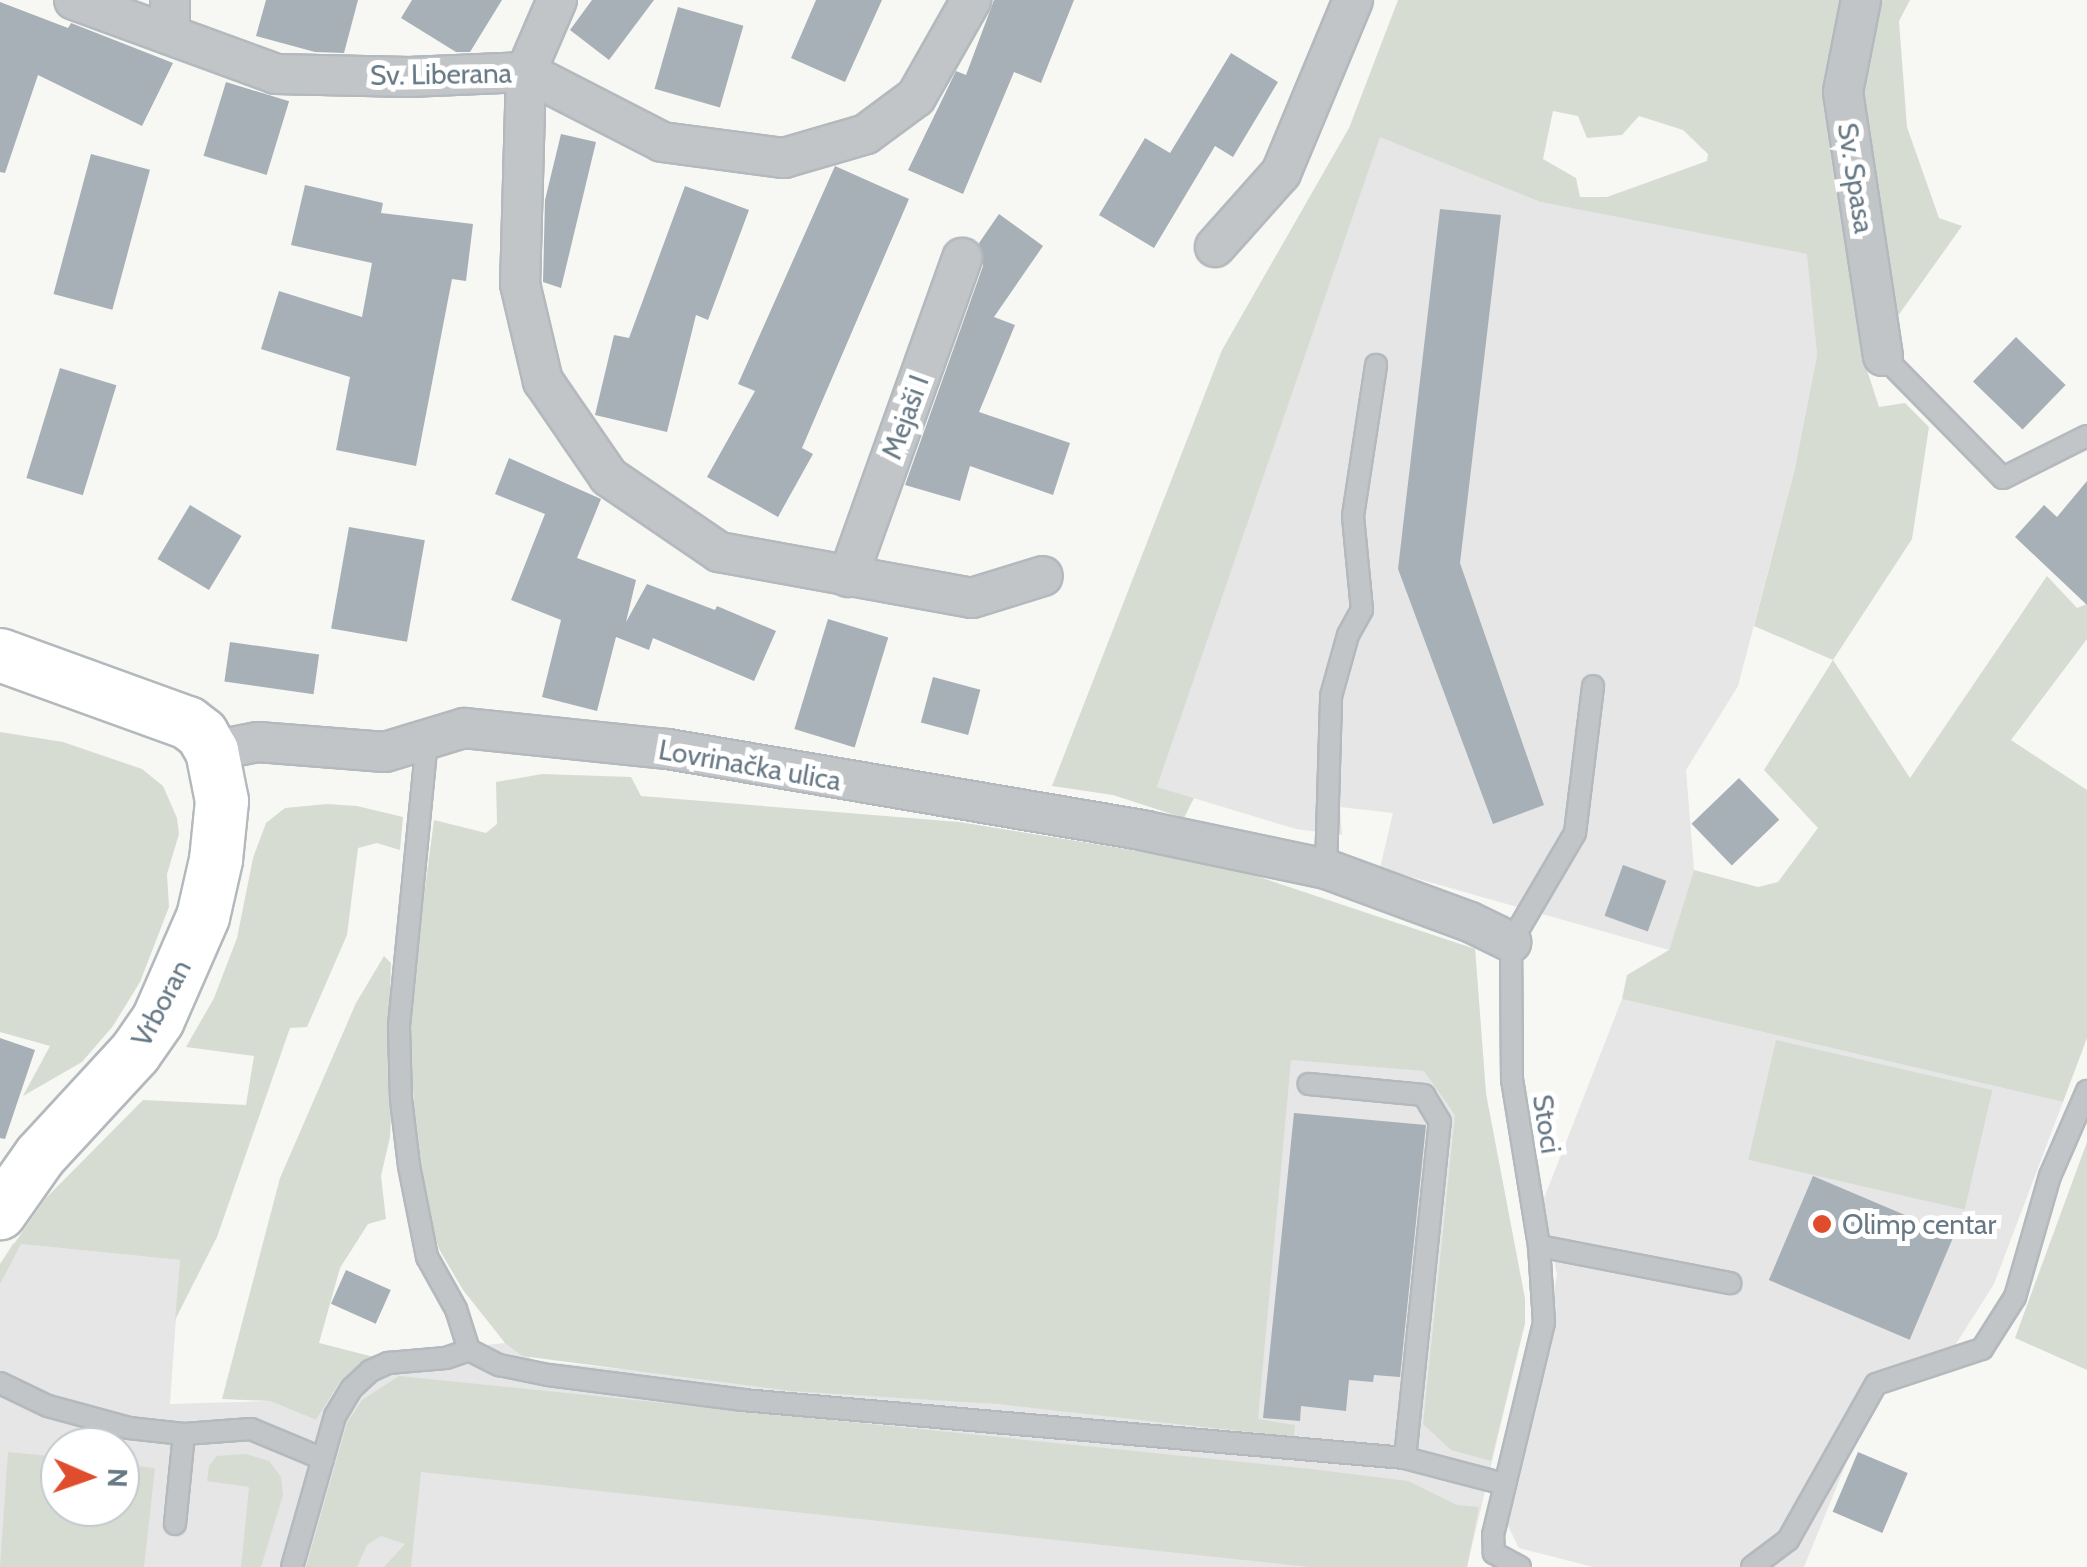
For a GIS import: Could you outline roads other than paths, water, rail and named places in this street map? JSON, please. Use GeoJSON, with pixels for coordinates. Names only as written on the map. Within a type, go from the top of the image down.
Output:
{"type":"FeatureCollection","features":[{"type":"Feature","properties":{"kind":"street","name":"Sv. Liberana"},"geometry":{"type":"LineString","coordinates":[[74,0],[170,18],[276,74],[409,77],[526,72],[662,142],[784,158],[866,134],[916,96],[972,0]]}},
{"type":"Feature","properties":{"kind":"street"},"geometry":{"type":"LineString","coordinates":[[557,0],[526,72],[520,284],[544,382],[608,477],[718,552],[972,598],[1043,576]]}},
{"type":"Feature","properties":{"kind":"street"},"geometry":{"type":"LineString","coordinates":[[1214,247],[1281,173],[1353,0]]}},
{"type":"Feature","properties":{"kind":"street","name":"Sv. Spasa"},"geometry":{"type":"LineString","coordinates":[[1861,0],[1843,92],[1883,356]]}},
{"type":"Feature","properties":{"kind":"street","name":"Mejaši I"},"geometry":{"type":"LineString","coordinates":[[848,576],[962,258]]}},
{"type":"Feature","properties":{"kind":"street"},"geometry":{"type":"LineString","coordinates":[[0,655],[188,723],[202,734],[212,751]]}},
{"type":"Feature","properties":{"kind":"street","name":"Lovrinačka ulica"},"geometry":{"type":"LineString","coordinates":[[212,751],[258,742],[385,752],[464,728],[668,750],[1146,830],[1326,870],[1510,942]]}},
{"type":"Feature","properties":{"kind":"street","name":"Vrboran"},"geometry":{"type":"LineString","coordinates":[[0,1213],[40,1156],[135,1054],[180,972],[203,917],[216,860],[222,801],[212,751]]}},
{"type":"Feature","properties":{"kind":"lane"},"geometry":{"type":"LineString","coordinates":[[1883,356],[2003,478],[2087,436]]}},
{"type":"Feature","properties":{"kind":"lane"},"geometry":{"type":"LineString","coordinates":[[1326,870],[1330,696],[1348,636],[1362,610],[1353,516],[1376,365]]}},
{"type":"Feature","properties":{"kind":"lane"},"geometry":{"type":"LineString","coordinates":[[1510,942],[1575,832],[1593,686]]}},
{"type":"Feature","properties":{"kind":"lane"},"geometry":{"type":"LineString","coordinates":[[427,740],[399,1028],[401,1099],[408,1166],[427,1256],[456,1308],[470,1350],[499,1365],[548,1376],[743,1400],[1405,1458],[1504,1484]]}},
{"type":"Feature","properties":{"kind":"lane","name":"Stoci"},"geometry":{"type":"LineString","coordinates":[[1510,942],[1512,1080],[1539,1246],[1544,1323],[1493,1535],[1494,1553],[1520,1567]]}},
{"type":"Feature","properties":{"kind":"lane"},"geometry":{"type":"LineString","coordinates":[[1309,1084],[1424,1096],[1440,1122],[1405,1458]]}},
{"type":"Feature","properties":{"kind":"lane"},"geometry":{"type":"LineString","coordinates":[[1752,1567],[1788,1540],[1876,1384],[1982,1349],[2015,1296],[2050,1176],[2087,1091]]}},
{"type":"Feature","properties":{"kind":"lane"},"geometry":{"type":"LineString","coordinates":[[1539,1246],[1730,1283]]}},
{"type":"Feature","properties":{"kind":"lane"},"geometry":{"type":"LineString","coordinates":[[292,1567],[336,1416],[352,1388],[370,1371],[388,1363],[446,1358],[470,1350]]}},
{"type":"Feature","properties":{"kind":"lane"},"geometry":{"type":"LineString","coordinates":[[0,1383],[48,1406],[129,1428],[184,1434],[251,1429],[323,1459]]}},
{"type":"Feature","properties":{"kind":"lane"},"geometry":{"type":"LineString","coordinates":[[175,1524],[184,1434]]}},
{"type":"Feature","properties":{"kind":"place","name":"Olimp centar"},"geometry":{"type":"Point","coordinates":[1822,1224]}}]}
